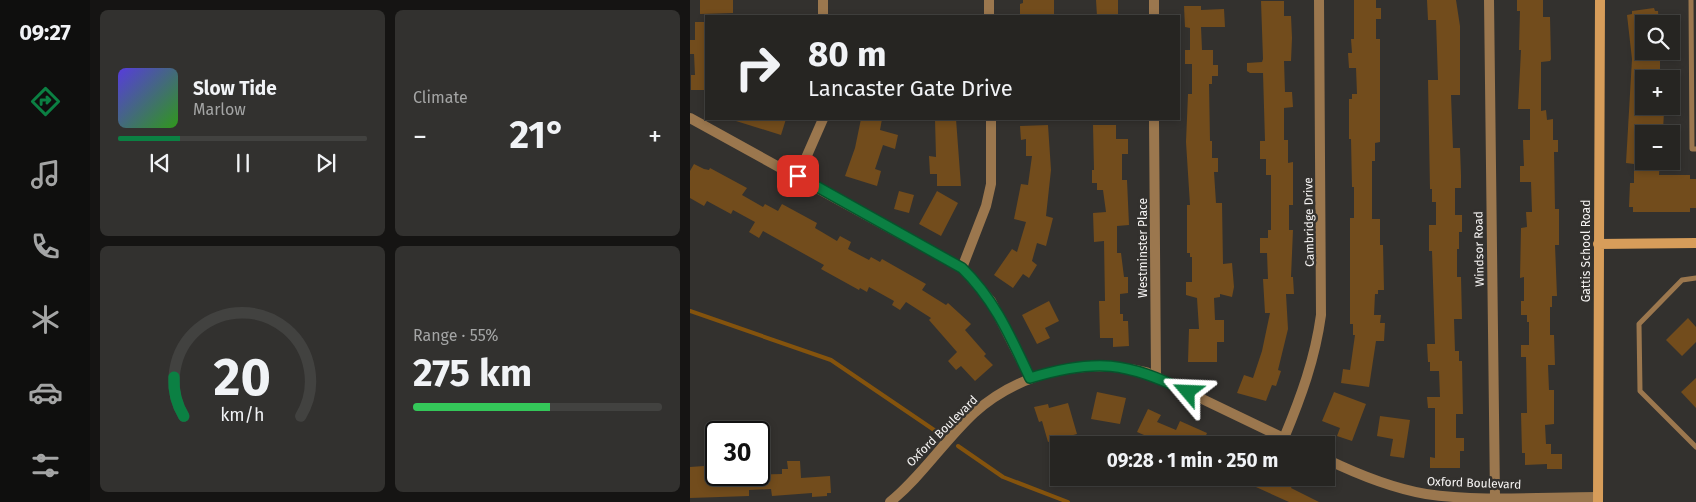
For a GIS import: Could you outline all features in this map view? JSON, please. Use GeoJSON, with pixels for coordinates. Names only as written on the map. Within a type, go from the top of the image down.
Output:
{"type":"FeatureCollection","features":[{"type":"Feature","properties":{"kind":"main road","name":"Gattis School Road"},"geometry":{"type":"LineString","coordinates":[[1598,500],[1600,0]]}},
{"type":"Feature","properties":{"kind":"main road"},"geometry":{"type":"LineString","coordinates":[[1598,244],[1696,243]]}},
{"type":"Feature","properties":{"kind":"street"},"geometry":{"type":"LineString","coordinates":[[823,0],[823,15]]}},
{"type":"Feature","properties":{"kind":"street"},"geometry":{"type":"LineString","coordinates":[[989,0],[990,15]]}},
{"type":"Feature","properties":{"kind":"street"},"geometry":{"type":"LineString","coordinates":[[1154,0],[1154,15]]}},
{"type":"Feature","properties":{"kind":"street","name":"Cambridge Drive"},"geometry":{"type":"LineString","coordinates":[[1285,436],[1308,380],[1314,359],[1321,315],[1319,0]]}},
{"type":"Feature","properties":{"kind":"street","name":"Windsor Road"},"geometry":{"type":"LineString","coordinates":[[1489,0],[1495,497]]}},
{"type":"Feature","properties":{"kind":"street"},"geometry":{"type":"LineString","coordinates":[[690,118],[962,268],[979,284],[991,301],[1030,378]]}},
{"type":"Feature","properties":{"kind":"street"},"geometry":{"type":"LineString","coordinates":[[798,176],[823,120]]}},
{"type":"Feature","properties":{"kind":"street"},"geometry":{"type":"LineString","coordinates":[[962,268],[986,206],[991,184],[991,120]]}},
{"type":"Feature","properties":{"kind":"street","name":"Westminster Place"},"geometry":{"type":"LineString","coordinates":[[1154,120],[1156,376]]}},
{"type":"Feature","properties":{"kind":"street","name":"Oxford Boulevard"},"geometry":{"type":"LineString","coordinates":[[890,502],[974,414],[998,396],[1030,378],[1050,372],[1091,365],[1124,367],[1156,376],[1280,436]]}},
{"type":"Feature","properties":{"kind":"street","name":"Oxford Boulevard"},"geometry":{"type":"LineString","coordinates":[[1335,463],[1358,474],[1402,489],[1437,496],[1598,500]]}},
{"type":"Feature","properties":{"kind":"lane"},"geometry":{"type":"LineString","coordinates":[[1691,0],[1692,149],[1696,149]]}},
{"type":"Feature","properties":{"kind":"lane"},"geometry":{"type":"LineString","coordinates":[[1696,278],[1682,280],[1639,324],[1640,391],[1696,446]]}},
{"type":"Feature","properties":{"kind":"building"},"geometry":{"type":"Polygon","coordinates":[[[700,0],[733,0],[733,13],[700,14],[700,0]]]}},
{"type":"Feature","properties":{"kind":"building"},"geometry":{"type":"Polygon","coordinates":[[[1023,0],[1054,0],[1054,15],[1020,15],[1020,4],[1023,3],[1023,0]]]}},
{"type":"Feature","properties":{"kind":"building"},"geometry":{"type":"Polygon","coordinates":[[[1096,0],[1118,0],[1118,15],[1097,15],[1096,0]]]}},
{"type":"Feature","properties":{"kind":"building"},"geometry":{"type":"Polygon","coordinates":[[[1354,0],[1376,0],[1376,8],[1381,8],[1381,19],[1376,19],[1376,39],[1380,39],[1380,142],[1375,143],[1375,161],[1372,161],[1372,219],[1380,219],[1380,245],[1383,245],[1384,290],[1378,290],[1378,294],[1375,294],[1374,315],[1381,315],[1380,323],[1385,323],[1384,341],[1376,341],[1369,387],[1341,383],[1343,369],[1350,370],[1355,335],[1353,335],[1353,324],[1350,324],[1350,218],[1354,218],[1354,187],[1352,187],[1351,139],[1349,139],[1349,99],[1352,99],[1352,94],[1357,94],[1356,68],[1349,68],[1348,53],[1352,53],[1351,39],[1354,39],[1354,0]]]}},
{"type":"Feature","properties":{"kind":"building"},"geometry":{"type":"Polygon","coordinates":[[[1427,0],[1456,0],[1460,26],[1460,95],[1451,95],[1453,148],[1460,148],[1461,175],[1461,188],[1455,188],[1455,215],[1462,215],[1462,232],[1459,232],[1459,249],[1457,249],[1457,277],[1461,277],[1462,319],[1454,319],[1455,351],[1459,351],[1459,361],[1462,361],[1463,414],[1456,414],[1456,438],[1464,438],[1464,451],[1460,451],[1460,468],[1430,468],[1430,457],[1435,458],[1435,408],[1428,408],[1427,397],[1440,397],[1439,371],[1430,371],[1427,344],[1435,344],[1432,251],[1429,251],[1429,225],[1436,225],[1436,202],[1432,202],[1432,189],[1430,189],[1428,80],[1438,80],[1436,20],[1428,20],[1427,0]]]}},
{"type":"Feature","properties":{"kind":"building"},"geometry":{"type":"Polygon","coordinates":[[[1517,0],[1543,0],[1543,17],[1550,17],[1551,59],[1550,61],[1541,62],[1541,111],[1546,110],[1547,120],[1553,119],[1553,140],[1558,140],[1558,152],[1554,152],[1555,209],[1559,209],[1559,245],[1555,245],[1557,296],[1552,296],[1552,307],[1550,307],[1550,335],[1554,335],[1555,365],[1548,365],[1549,390],[1554,390],[1554,424],[1545,425],[1546,444],[1551,444],[1551,454],[1562,454],[1562,469],[1547,469],[1547,464],[1525,465],[1525,453],[1522,453],[1521,413],[1527,413],[1526,357],[1521,357],[1521,345],[1529,345],[1529,322],[1527,322],[1527,315],[1521,315],[1521,301],[1524,301],[1524,277],[1520,278],[1521,228],[1527,227],[1526,212],[1532,212],[1531,182],[1520,182],[1520,166],[1524,166],[1523,140],[1530,140],[1530,109],[1518,109],[1521,50],[1519,50],[1520,11],[1517,11],[1517,0]]]}},
{"type":"Feature","properties":{"kind":"building"},"geometry":{"type":"Polygon","coordinates":[[[1261,1],[1284,1],[1284,16],[1291,16],[1291,61],[1284,61],[1285,92],[1292,92],[1293,107],[1284,108],[1284,140],[1288,140],[1288,163],[1293,162],[1293,205],[1289,205],[1289,230],[1293,230],[1291,277],[1293,277],[1294,294],[1286,294],[1288,329],[1278,370],[1281,371],[1276,386],[1272,385],[1266,401],[1237,393],[1244,375],[1253,378],[1262,351],[1270,313],[1265,313],[1263,279],[1268,279],[1267,253],[1260,253],[1260,238],[1268,238],[1268,230],[1271,230],[1271,175],[1266,175],[1266,159],[1260,159],[1260,141],[1265,141],[1263,73],[1250,73],[1247,71],[1247,63],[1262,62],[1263,59],[1261,1]]]}},
{"type":"Feature","properties":{"kind":"building"},"geometry":{"type":"Polygon","coordinates":[[[1184,6],[1201,6],[1201,10],[1224,9],[1225,27],[1201,27],[1202,50],[1213,50],[1213,65],[1218,65],[1218,76],[1212,76],[1212,84],[1209,84],[1210,141],[1212,141],[1212,158],[1218,158],[1218,172],[1214,172],[1216,203],[1222,203],[1223,264],[1232,263],[1234,287],[1232,297],[1220,294],[1220,297],[1214,298],[1215,320],[1224,320],[1224,342],[1217,342],[1217,362],[1188,362],[1189,329],[1199,329],[1197,298],[1186,295],[1186,282],[1192,282],[1192,257],[1190,257],[1190,253],[1187,253],[1187,205],[1190,205],[1186,142],[1188,94],[1192,94],[1192,64],[1185,64],[1185,50],[1190,50],[1190,28],[1185,27],[1184,6]]]}},
{"type":"Feature","properties":{"kind":"building"},"geometry":{"type":"Polygon","coordinates":[[[1654,8],[1655,11],[1658,11],[1658,15],[1635,15],[1635,60],[1660,60],[1660,70],[1635,70],[1635,115],[1664,115],[1663,125],[1635,125],[1635,170],[1659,170],[1659,175],[1690,175],[1690,179],[1696,179],[1696,208],[1690,208],[1690,212],[1633,212],[1633,207],[1629,207],[1630,183],[1634,183],[1634,164],[1626,163],[1632,59],[1627,15],[1632,14],[1632,11],[1654,8]]]}},
{"type":"Feature","properties":{"kind":"building"},"geometry":{"type":"Polygon","coordinates":[[[695,22],[705,22],[705,90],[691,90],[691,75],[695,75],[694,54],[690,54],[690,40],[695,40],[695,22]]]}},
{"type":"Feature","properties":{"kind":"building"},"geometry":{"type":"Polygon","coordinates":[[[736,120],[786,120],[781,135],[736,120]]]}},
{"type":"Feature","properties":{"kind":"building"},"geometry":{"type":"Polygon","coordinates":[[[861,120],[882,120],[880,130],[898,135],[895,149],[883,145],[875,169],[881,171],[877,186],[845,176],[855,148],[861,120]]]}},
{"type":"Feature","properties":{"kind":"building"},"geometry":{"type":"Polygon","coordinates":[[[935,120],[956,120],[961,186],[937,186],[937,174],[930,174],[929,156],[936,157],[935,120]]]}},
{"type":"Feature","properties":{"kind":"building"},"geometry":{"type":"Polygon","coordinates":[[[1048,125],[1051,170],[1046,216],[1053,218],[1046,246],[1037,243],[1032,261],[1037,265],[1029,278],[1023,274],[1013,288],[994,275],[1012,249],[1017,252],[1026,222],[1014,219],[1021,184],[1028,185],[1032,156],[1026,156],[1026,139],[1021,140],[1020,126],[1048,125]]]}},
{"type":"Feature","properties":{"kind":"building"},"geometry":{"type":"Polygon","coordinates":[[[1093,125],[1116,125],[1116,139],[1128,139],[1128,154],[1122,154],[1122,180],[1127,180],[1129,225],[1117,226],[1117,253],[1121,253],[1124,277],[1128,277],[1128,293],[1120,294],[1120,314],[1123,314],[1123,321],[1128,321],[1129,346],[1113,347],[1113,338],[1100,338],[1099,301],[1105,301],[1104,241],[1094,242],[1093,213],[1106,212],[1103,190],[1097,190],[1097,183],[1092,183],[1092,170],[1094,170],[1093,125]]]}},
{"type":"Feature","properties":{"kind":"building"},"geometry":{"type":"Polygon","coordinates":[[[694,164],[704,169],[709,170],[710,168],[747,188],[742,195],[763,207],[765,204],[778,211],[782,204],[817,223],[815,228],[837,241],[840,236],[851,242],[848,249],[869,260],[871,257],[880,262],[882,259],[926,284],[922,290],[946,305],[948,303],[971,324],[965,330],[993,365],[975,381],[961,366],[956,370],[948,361],[957,352],[929,320],[931,318],[906,302],[900,310],[892,305],[894,301],[869,287],[867,292],[860,288],[859,290],[821,269],[824,265],[763,231],[759,238],[749,232],[755,222],[733,210],[731,214],[707,201],[704,206],[690,198],[690,171],[694,164]]]}},
{"type":"Feature","properties":{"kind":"building"},"geometry":{"type":"Polygon","coordinates":[[[899,191],[914,195],[909,213],[894,209],[899,191]]]}},
{"type":"Feature","properties":{"kind":"building"},"geometry":{"type":"Polygon","coordinates":[[[937,191],[958,203],[941,236],[919,224],[937,191]]]}},
{"type":"Feature","properties":{"kind":"building"},"geometry":{"type":"Polygon","coordinates":[[[1049,301],[1059,321],[1045,328],[1050,338],[1037,344],[1022,315],[1049,301]]]}},
{"type":"Feature","properties":{"kind":"building"},"geometry":{"type":"Polygon","coordinates":[[[1688,318],[1696,327],[1696,342],[1682,356],[1666,340],[1688,318]]]}},
{"type":"Feature","properties":{"kind":"building"},"geometry":{"type":"Polygon","coordinates":[[[1696,378],[1696,408],[1681,392],[1696,378]]]}},
{"type":"Feature","properties":{"kind":"building"},"geometry":{"type":"Polygon","coordinates":[[[1097,392],[1126,398],[1120,424],[1091,419],[1097,392]]]}},
{"type":"Feature","properties":{"kind":"building"},"geometry":{"type":"Polygon","coordinates":[[[1334,392],[1366,404],[1352,441],[1337,436],[1340,428],[1322,421],[1334,392]]]}},
{"type":"Feature","properties":{"kind":"building"},"geometry":{"type":"Polygon","coordinates":[[[1068,403],[1077,434],[1050,436],[1050,441],[1048,442],[1042,421],[1039,422],[1034,407],[1048,404],[1049,408],[1068,403]]]}},
{"type":"Feature","properties":{"kind":"building"},"geometry":{"type":"Polygon","coordinates":[[[1148,409],[1161,415],[1157,422],[1176,430],[1180,421],[1207,433],[1206,436],[1146,436],[1137,432],[1148,409]]]}},
{"type":"Feature","properties":{"kind":"building"},"geometry":{"type":"Polygon","coordinates":[[[1380,416],[1410,420],[1404,458],[1390,456],[1393,439],[1377,436],[1380,416]]]}},
{"type":"Feature","properties":{"kind":"building"},"geometry":{"type":"Polygon","coordinates":[[[787,461],[800,461],[801,478],[830,476],[831,493],[827,493],[827,496],[812,497],[812,493],[772,496],[771,489],[749,490],[749,496],[690,498],[690,467],[704,466],[705,486],[770,486],[770,474],[782,474],[782,469],[788,469],[787,461]]]}},
{"type":"Feature","properties":{"kind":"building"},"geometry":{"type":"Polygon","coordinates":[[[1254,486],[1292,486],[1291,488],[1319,502],[1289,502],[1254,486]]]}},
{"type":"Feature","properties":{"kind":"waterway"},"geometry":{"type":"LineString","coordinates":[[690,311],[831,360],[940,434]]}},
{"type":"Feature","properties":{"kind":"waterway"},"geometry":{"type":"LineString","coordinates":[[958,446],[1003,477],[1068,502]]}},
{"type":"Feature","properties":{"kind":"route"},"geometry":{"type":"LineString","coordinates":[[798,176],[962,268],[979,284],[991,301],[1030,378],[1080,366],[1102,365],[1146,372],[1188,392]]}}]}
